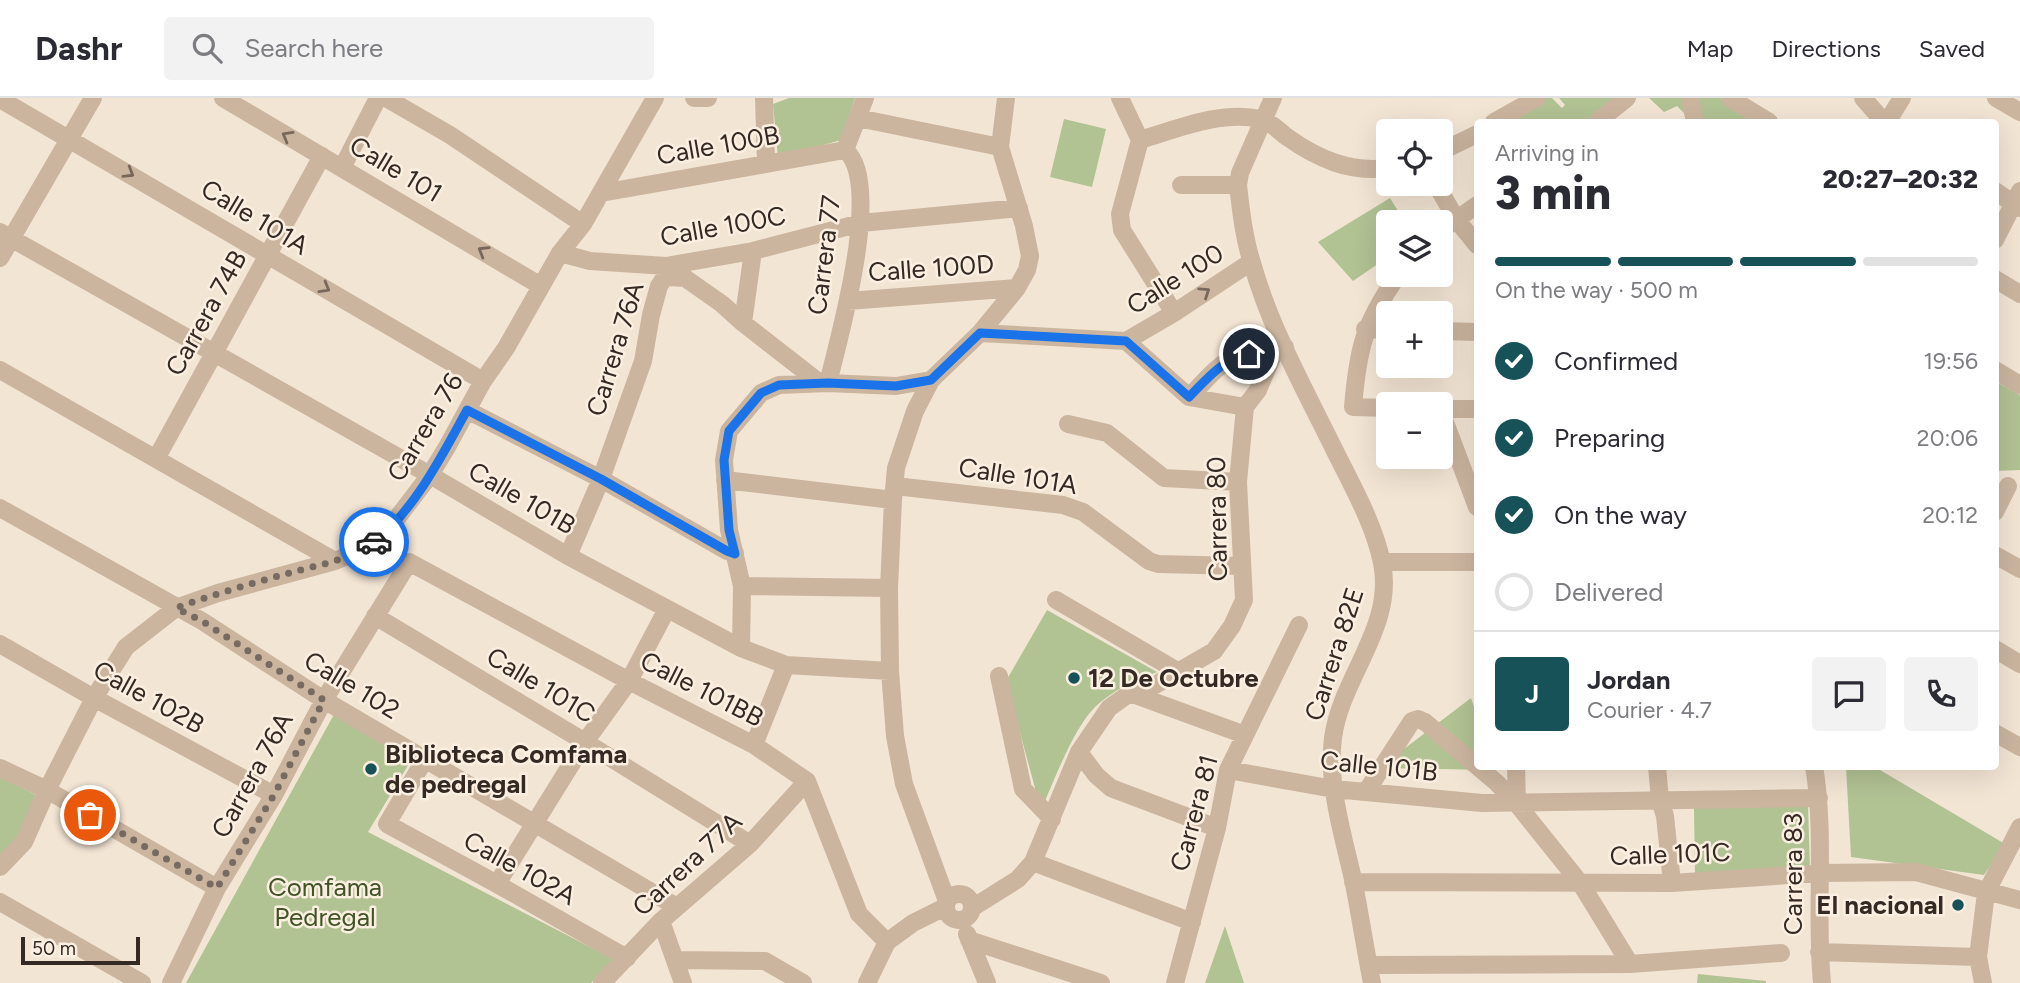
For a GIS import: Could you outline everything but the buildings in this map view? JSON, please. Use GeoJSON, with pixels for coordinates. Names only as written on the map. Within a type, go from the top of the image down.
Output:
{"type":"FeatureCollection","features":[{"type":"Feature","properties":{"kind":"street"},"geometry":{"type":"LineString","coordinates":[[0,258],[6,235],[93,98]]}},
{"type":"Feature","properties":{"kind":"street","name":"Calle 101"},"geometry":{"type":"LineString","coordinates":[[223,98],[541,286]]}},
{"type":"Feature","properties":{"kind":"street"},"geometry":{"type":"LineString","coordinates":[[342,168],[377,98]]}},
{"type":"Feature","properties":{"kind":"street"},"geometry":{"type":"LineString","coordinates":[[386,98],[450,135],[583,224]]}},
{"type":"Feature","properties":{"kind":"street","name":"Carrera 76"},"geometry":{"type":"LineString","coordinates":[[0,867],[24,842],[94,698],[126,647],[176,608],[335,561],[365,549],[381,536],[408,505],[430,475],[559,253],[583,224],[654,98]]}},
{"type":"Feature","properties":{"kind":"street"},"geometry":{"type":"LineString","coordinates":[[694,98],[708,98]]}},
{"type":"Feature","properties":{"kind":"street"},"geometry":{"type":"LineString","coordinates":[[764,98],[766,163]]}},
{"type":"Feature","properties":{"kind":"street"},"geometry":{"type":"LineString","coordinates":[[845,150],[865,98]]}},
{"type":"Feature","properties":{"kind":"street"},"geometry":{"type":"LineString","coordinates":[[987,983],[960,913],[938,874],[904,784],[895,736],[890,671],[889,588],[896,468],[911,423],[931,380],[980,333],[1017,288],[1027,270],[1030,256],[1019,208],[1000,147],[1006,98]]}},
{"type":"Feature","properties":{"kind":"street"},"geometry":{"type":"LineString","coordinates":[[1120,98],[1140,140],[1120,222],[1122,230],[1174,313]]}},
{"type":"Feature","properties":{"kind":"street"},"geometry":{"type":"LineString","coordinates":[[1262,119],[1273,98]]}},
{"type":"Feature","properties":{"kind":"street"},"geometry":{"type":"LineString","coordinates":[[1499,119],[1537,98]]}},
{"type":"Feature","properties":{"kind":"street"},"geometry":{"type":"LineString","coordinates":[[1601,119],[1627,98]]}},
{"type":"Feature","properties":{"kind":"street"},"geometry":{"type":"LineString","coordinates":[[1690,98],[1694,119]]}},
{"type":"Feature","properties":{"kind":"street"},"geometry":{"type":"LineString","coordinates":[[1730,98],[1764,119]]}},
{"type":"Feature","properties":{"kind":"street"},"geometry":{"type":"LineString","coordinates":[[1748,98],[1765,119]]}},
{"type":"Feature","properties":{"kind":"street"},"geometry":{"type":"LineString","coordinates":[[1863,98],[1883,119]]}},
{"type":"Feature","properties":{"kind":"street"},"geometry":{"type":"LineString","coordinates":[[1888,119],[1902,98]]}},
{"type":"Feature","properties":{"kind":"street"},"geometry":{"type":"LineString","coordinates":[[1996,98],[2020,112]]}},
{"type":"Feature","properties":{"kind":"street","name":"Calle 101A"},"geometry":{"type":"LineString","coordinates":[[0,99],[483,381]]}},
{"type":"Feature","properties":{"kind":"street"},"geometry":{"type":"LineString","coordinates":[[858,118],[1000,147]]}},
{"type":"Feature","properties":{"kind":"street"},"geometry":{"type":"LineString","coordinates":[[1140,140],[1214,118],[1262,119],[1302,148],[1336,164],[1376,169]]}},
{"type":"Feature","properties":{"kind":"street","name":"Carrera 82E"},"geometry":{"type":"LineString","coordinates":[[1262,119],[1240,173],[1238,185],[1251,262],[1279,351],[1367,519],[1382,562],[1385,583],[1373,637],[1346,689],[1332,742],[1334,789],[1372,983]]}},
{"type":"Feature","properties":{"kind":"street"},"geometry":{"type":"LineString","coordinates":[[1453,146],[1474,135]]}},
{"type":"Feature","properties":{"kind":"street","name":"Calle 100B"},"geometry":{"type":"LineString","coordinates":[[601,193],[845,150]]}},
{"type":"Feature","properties":{"kind":"street","name":"Carrera 77"},"geometry":{"type":"LineString","coordinates":[[824,383],[848,301],[860,223],[859,174],[851,154],[845,150]]}},
{"type":"Feature","properties":{"kind":"street","name":"Carrera 74B"},"geometry":{"type":"LineString","coordinates":[[156,459],[322,156]]}},
{"type":"Feature","properties":{"kind":"street"},"geometry":{"type":"LineString","coordinates":[[1181,185],[1238,185]]}},
{"type":"Feature","properties":{"kind":"street"},"geometry":{"type":"LineString","coordinates":[[1999,193],[2018,201],[1999,233]]}},
{"type":"Feature","properties":{"kind":"street"},"geometry":{"type":"LineString","coordinates":[[1443,196],[1456,219],[1474,241]]}},
{"type":"Feature","properties":{"kind":"street"},"geometry":{"type":"LineString","coordinates":[[1453,221],[1474,207]]}},
{"type":"Feature","properties":{"kind":"street","name":"Calle 100C"},"geometry":{"type":"LineString","coordinates":[[559,253],[590,261],[666,266],[753,251],[860,223],[1019,208]]}},
{"type":"Feature","properties":{"kind":"street","name":"Calle 101B"},"geometry":{"type":"LineString","coordinates":[[6,235],[568,556],[741,648],[786,665],[890,671]]}},
{"type":"Feature","properties":{"kind":"street"},"geometry":{"type":"LineString","coordinates":[[753,251],[743,323],[824,383]]}},
{"type":"Feature","properties":{"kind":"street","name":"Calle 100"},"geometry":{"type":"LineString","coordinates":[[980,333],[1126,341],[1251,262]]}},
{"type":"Feature","properties":{"kind":"street","name":"Carrera 76A"},"geometry":{"type":"LineString","coordinates":[[568,556],[601,479],[643,361],[659,286],[668,277],[685,278],[722,303],[743,323]]}},
{"type":"Feature","properties":{"kind":"street"},"geometry":{"type":"LineString","coordinates":[[1999,281],[2020,294]]}},
{"type":"Feature","properties":{"kind":"street"},"geometry":{"type":"LineString","coordinates":[[1376,408],[1353,407],[1356,364],[1366,329],[1390,287]]}},
{"type":"Feature","properties":{"kind":"street","name":"Calle 100D"},"geometry":{"type":"LineString","coordinates":[[848,301],[1017,288]]}},
{"type":"Feature","properties":{"kind":"street"},"geometry":{"type":"LineString","coordinates":[[1366,329],[1376,329]]}},
{"type":"Feature","properties":{"kind":"street"},"geometry":{"type":"LineString","coordinates":[[1453,331],[1474,332]]}},
{"type":"Feature","properties":{"kind":"street","name":"Calle 100"},"geometry":{"type":"LineString","coordinates":[[1126,341],[1189,397]]}},
{"type":"Feature","properties":{"kind":"street"},"geometry":{"type":"LineString","coordinates":[[1189,397],[1234,356],[1279,351]]}},
{"type":"Feature","properties":{"kind":"street","name":"Carrera 80"},"geometry":{"type":"LineString","coordinates":[[887,942],[914,923],[960,913],[1018,879],[1033,862],[1079,751],[1109,708],[1130,693],[1150,688],[1214,651],[1232,626],[1244,600],[1238,482],[1245,407],[1258,390],[1279,351]]}},
{"type":"Feature","properties":{"kind":"street"},"geometry":{"type":"LineString","coordinates":[[1,372],[335,561]]}},
{"type":"Feature","properties":{"kind":"street"},"geometry":{"type":"LineString","coordinates":[[1999,372],[2020,385]]}},
{"type":"Feature","properties":{"kind":"street"},"geometry":{"type":"LineString","coordinates":[[741,648],[742,586],[729,530],[725,480],[724,460],[729,431],[761,393],[779,385],[824,383],[896,386],[931,380]]}},
{"type":"Feature","properties":{"kind":"street"},"geometry":{"type":"LineString","coordinates":[[1189,397],[1245,407]]}},
{"type":"Feature","properties":{"kind":"street"},"geometry":{"type":"LineString","coordinates":[[1453,409],[1474,409]]}},
{"type":"Feature","properties":{"kind":"street"},"geometry":{"type":"LineString","coordinates":[[467,410],[601,479],[735,554]]}},
{"type":"Feature","properties":{"kind":"street"},"geometry":{"type":"LineString","coordinates":[[1068,424],[1107,433],[1164,478],[1238,482]]}},
{"type":"Feature","properties":{"kind":"street"},"geometry":{"type":"LineString","coordinates":[[1453,443],[1474,499]]}},
{"type":"Feature","properties":{"kind":"street","name":"Calle 101A"},"geometry":{"type":"LineString","coordinates":[[725,480],[1063,505],[1083,512],[1149,561],[1158,564],[1242,566]]}},
{"type":"Feature","properties":{"kind":"street"},"geometry":{"type":"LineString","coordinates":[[1999,504],[2008,486]]}},
{"type":"Feature","properties":{"kind":"street","name":"Calle 102"},"geometry":{"type":"LineString","coordinates":[[0,508],[202,621],[324,700],[677,907]]}},
{"type":"Feature","properties":{"kind":"street"},"geometry":{"type":"LineString","coordinates":[[290,573],[300,568],[300,542]]}},
{"type":"Feature","properties":{"kind":"street"},"geometry":{"type":"LineString","coordinates":[[1999,557],[2020,569]]}},
{"type":"Feature","properties":{"kind":"street","name":"Carrera 76A"},"geometry":{"type":"LineString","coordinates":[[171,983],[217,888],[274,795],[324,700],[409,562]]}},
{"type":"Feature","properties":{"kind":"street","name":"Calle 101BB"},"geometry":{"type":"LineString","coordinates":[[409,562],[754,745],[807,781]]}},
{"type":"Feature","properties":{"kind":"street"},"geometry":{"type":"LineString","coordinates":[[1382,562],[1474,562]]}},
{"type":"Feature","properties":{"kind":"street"},"geometry":{"type":"LineString","coordinates":[[742,586],[889,588]]}},
{"type":"Feature","properties":{"kind":"street"},"geometry":{"type":"LineString","coordinates":[[1056,600],[1179,672]]}},
{"type":"Feature","properties":{"kind":"street"},"geometry":{"type":"LineString","coordinates":[[496,884],[585,741],[629,681],[667,609]]}},
{"type":"Feature","properties":{"kind":"street","name":"Calle 101C"},"geometry":{"type":"LineString","coordinates":[[375,616],[585,741],[750,844]]}},
{"type":"Feature","properties":{"kind":"street","name":"Carrera 81"},"geometry":{"type":"LineString","coordinates":[[1175,983],[1217,828],[1228,770],[1299,625]]}},
{"type":"Feature","properties":{"kind":"street","name":"Calle 102B"},"geometry":{"type":"LineString","coordinates":[[0,644],[274,795]]}},
{"type":"Feature","properties":{"kind":"street"},"geometry":{"type":"LineString","coordinates":[[1999,651],[2020,664]]}},
{"type":"Feature","properties":{"kind":"street"},"geometry":{"type":"LineString","coordinates":[[754,745],[786,665]]}},
{"type":"Feature","properties":{"kind":"street"},"geometry":{"type":"LineString","coordinates":[[999,676],[1023,789],[1052,819]]}},
{"type":"Feature","properties":{"kind":"street"},"geometry":{"type":"LineString","coordinates":[[1130,693],[1245,735]]}},
{"type":"Feature","properties":{"kind":"street"},"geometry":{"type":"LineString","coordinates":[[1366,792],[1412,720],[1425,722],[1474,764]]}},
{"type":"Feature","properties":{"kind":"street"},"geometry":{"type":"LineString","coordinates":[[1999,735],[2020,747]]}},
{"type":"Feature","properties":{"kind":"street"},"geometry":{"type":"LineString","coordinates":[[1079,751],[1096,775],[1111,788],[1217,828]]}},
{"type":"Feature","properties":{"kind":"street","name":"Calle 102A"},"geometry":{"type":"LineString","coordinates":[[425,759],[387,824],[627,958]]}},
{"type":"Feature","properties":{"kind":"street"},"geometry":{"type":"LineString","coordinates":[[0,768],[47,790],[217,888]]}},
{"type":"Feature","properties":{"kind":"street","name":"Calle 101B"},"geometry":{"type":"LineString","coordinates":[[1228,770],[1334,789],[1517,804],[1819,798]]}},
{"type":"Feature","properties":{"kind":"street"},"geometry":{"type":"LineString","coordinates":[[1482,770],[1517,804],[1581,884],[1630,964]]}},
{"type":"Feature","properties":{"kind":"street"},"geometry":{"type":"LineString","coordinates":[[1517,770],[1517,804]]}},
{"type":"Feature","properties":{"kind":"street"},"geometry":{"type":"LineString","coordinates":[[1657,770],[1672,883]]}},
{"type":"Feature","properties":{"kind":"street","name":"Carrera 83"},"geometry":{"type":"LineString","coordinates":[[1815,770],[1819,798],[1819,952],[1822,983]]}},
{"type":"Feature","properties":{"kind":"street"},"geometry":{"type":"LineString","coordinates":[[807,781],[859,914],[887,942],[867,983]]}},
{"type":"Feature","properties":{"kind":"street","name":"Carrera 77A"},"geometry":{"type":"LineString","coordinates":[[602,983],[662,921],[750,844],[807,781]]}},
{"type":"Feature","properties":{"kind":"street"},"geometry":{"type":"LineString","coordinates":[[1983,983],[1978,957],[1986,892],[2020,827]]}},
{"type":"Feature","properties":{"kind":"street"},"geometry":{"type":"LineString","coordinates":[[1033,862],[1192,922]]}},
{"type":"Feature","properties":{"kind":"street","name":"Calle 101C"},"geometry":{"type":"LineString","coordinates":[[1353,882],[1672,883],[1819,873],[1916,872],[1986,892]]}},
{"type":"Feature","properties":{"kind":"street"},"geometry":{"type":"LineString","coordinates":[[1986,892],[2020,900]]}},
{"type":"Feature","properties":{"kind":"street"},"geometry":{"type":"LineString","coordinates":[[0,902],[142,983]]}},
{"type":"Feature","properties":{"kind":"street"},"geometry":{"type":"LineString","coordinates":[[960,913],[1101,983]]}},
{"type":"Feature","properties":{"kind":"street"},"geometry":{"type":"LineString","coordinates":[[662,921],[683,983]]}},
{"type":"Feature","properties":{"kind":"street"},"geometry":{"type":"LineString","coordinates":[[1819,952],[1978,957]]}},
{"type":"Feature","properties":{"kind":"street"},"geometry":{"type":"LineString","coordinates":[[1369,965],[1630,964],[1781,953]]}},
{"type":"Feature","properties":{"kind":"street"},"geometry":{"type":"LineString","coordinates":[[677,961],[765,961],[803,983]]}},
{"type":"Feature","properties":{"kind":"street"},"geometry":{"type":"LineString","coordinates":[[1427,964],[1434,983]]}},
{"type":"Feature","properties":{"kind":"green space"},"geometry":{"type":"Polygon","coordinates":[[[789,98],[855,98],[841,140],[778,158],[773,104],[789,98]]]}},
{"type":"Feature","properties":{"kind":"green space"},"geometry":{"type":"Polygon","coordinates":[[[1546,98],[1552,98],[1562,108],[1565,105],[1559,98],[1622,98],[1595,119],[1508,119],[1546,98]]]}},
{"type":"Feature","properties":{"kind":"green space"},"geometry":{"type":"Polygon","coordinates":[[[1649,98],[1688,98],[1690,119],[1677,106],[1664,112],[1649,98]]]}},
{"type":"Feature","properties":{"kind":"green space"},"geometry":{"type":"Polygon","coordinates":[[[1692,98],[1720,98],[1755,119],[1696,119],[1692,98]]]}},
{"type":"Feature","properties":{"kind":"green space"},"geometry":{"type":"Polygon","coordinates":[[[1064,119],[1106,129],[1092,187],[1050,177],[1064,119]]]}},
{"type":"Feature","properties":{"kind":"green space"},"geometry":{"type":"Polygon","coordinates":[[[1390,198],[1398,210],[1376,210],[1376,265],[1353,281],[1318,242],[1390,198]]]}},
{"type":"Feature","properties":{"kind":"green space"},"geometry":{"type":"Polygon","coordinates":[[[1999,383],[2020,395],[2020,470],[1999,471],[1999,383]]]}},
{"type":"Feature","properties":{"kind":"green space","name":"12 De Octubre"},"geometry":{"type":"Polygon","coordinates":[[[1047,610],[1157,672],[1116,691],[1095,707],[1079,728],[1041,810],[1006,681],[1047,610]]]}},
{"type":"Feature","properties":{"kind":"green space"},"geometry":{"type":"Polygon","coordinates":[[[1471,698],[1474,707],[1474,770],[1379,768],[1471,698]]]}},
{"type":"Feature","properties":{"kind":"green space","name":"Comfama Pedregal"},"geometry":{"type":"Polygon","coordinates":[[[337,709],[416,752],[368,832],[615,960],[591,983],[186,983],[337,709]]]}},
{"type":"Feature","properties":{"kind":"green space"},"geometry":{"type":"Polygon","coordinates":[[[1846,770],[1880,770],[2005,844],[1984,875],[1851,857],[1846,770]]]}},
{"type":"Feature","properties":{"kind":"green space"},"geometry":{"type":"Polygon","coordinates":[[[0,777],[44,799],[33,826],[0,855],[0,777]]]}},
{"type":"Feature","properties":{"kind":"green space"},"geometry":{"type":"Polygon","coordinates":[[[1808,806],[1810,869],[1695,873],[1694,808],[1808,806]]]}},
{"type":"Feature","properties":{"kind":"green space"},"geometry":{"type":"Polygon","coordinates":[[[1225,926],[1244,983],[1205,983],[1225,926]]]}},
{"type":"Feature","properties":{"kind":"green space"},"geometry":{"type":"Polygon","coordinates":[[[1698,974],[1766,981],[1766,983],[1697,983],[1698,974]]]}},
{"type":"Feature","properties":{"kind":"way so far"},"geometry":{"type":"LineString","coordinates":[[90,815],[217,888],[274,795],[324,700],[202,621],[176,608],[218,593],[335,561],[365,549],[374,542]]}},
{"type":"Feature","properties":{"kind":"place","name":"12 De Octubre"},"geometry":{"type":"Point","coordinates":[1074,678]}},
{"type":"Feature","properties":{"kind":"place","name":"Biblioteca Comfama de pedregal"},"geometry":{"type":"Point","coordinates":[371,769]}},
{"type":"Feature","properties":{"kind":"place","name":"El nacional"},"geometry":{"type":"Point","coordinates":[1958,905]}},
{"type":"Feature","properties":{"kind":"route"},"geometry":{"type":"LineString","coordinates":[[374,542],[391,526],[430,475],[467,410],[601,479],[735,554],[729,530],[724,460],[729,431],[761,393],[779,385],[828,383],[896,386],[931,380],[980,333],[1126,341],[1189,397],[1234,356],[1249,354]]}}]}
